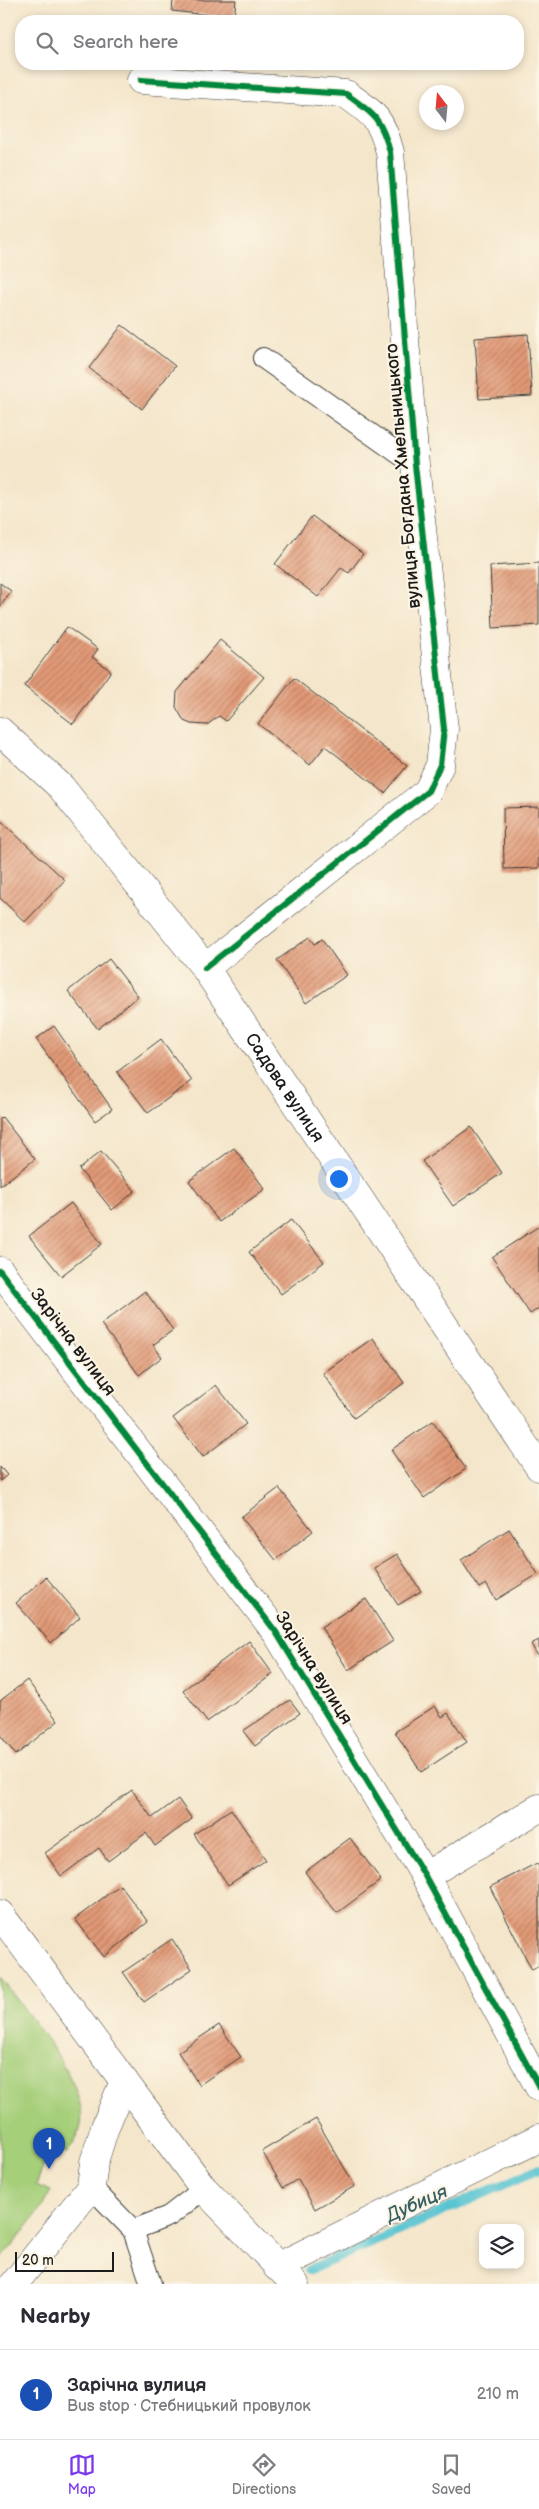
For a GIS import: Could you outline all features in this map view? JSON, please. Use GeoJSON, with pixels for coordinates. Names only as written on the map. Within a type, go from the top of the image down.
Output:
{"type":"FeatureCollection","features":[{"type":"Feature","properties":{"kind":"street","name":"вулиця Богдана Хмельницького"},"geometry":{"type":"LineString","coordinates":[[141,80],[346,94],[372,112],[384,128],[390,152],[415,465],[444,729],[440,765],[428,790],[205,968]]}},
{"type":"Feature","properties":{"kind":"street","name":"Садова вулиця"},"geometry":{"type":"LineString","coordinates":[[0,731],[61,787],[205,968],[539,1467]]}},
{"type":"Feature","properties":{"kind":"street","name":"Зарічна вулиця"},"geometry":{"type":"LineString","coordinates":[[0,1271],[276,1632],[425,1876],[539,2087]]}},
{"type":"Feature","properties":{"kind":"street"},"geometry":{"type":"LineString","coordinates":[[425,1876],[539,1808]]}},
{"type":"Feature","properties":{"kind":"street"},"geometry":{"type":"LineString","coordinates":[[0,1914],[204,2188],[286,2275],[539,2138]]}},
{"type":"Feature","properties":{"kind":"street"},"geometry":{"type":"LineString","coordinates":[[14,2284],[91,2187],[94,2162],[105,2126],[124,2081]]}},
{"type":"Feature","properties":{"kind":"lane"},"geometry":{"type":"LineString","coordinates":[[263,358],[415,465]]}},
{"type":"Feature","properties":{"kind":"lane"},"geometry":{"type":"LineString","coordinates":[[91,2187],[134,2230],[151,2284]]}},
{"type":"Feature","properties":{"kind":"lane"},"geometry":{"type":"LineString","coordinates":[[134,2230],[169,2216],[204,2188]]}},
{"type":"Feature","properties":{"kind":"green space"},"geometry":{"type":"Polygon","coordinates":[[[0,1977],[54,2050],[67,2071],[76,2092],[81,2112],[78,2135],[67,2153],[51,2147],[36,2185],[51,2191],[41,2209],[0,2261],[0,1977]]]}},
{"type":"Feature","properties":{"kind":"building"},"geometry":{"type":"Polygon","coordinates":[[[173,0],[236,0],[234,15],[207,15],[172,11],[173,0]]]}},
{"type":"Feature","properties":{"kind":"building"},"geometry":{"type":"Polygon","coordinates":[[[122,325],[175,366],[142,409],[89,368],[122,325]]]}},
{"type":"Feature","properties":{"kind":"building"},"geometry":{"type":"Polygon","coordinates":[[[528,334],[532,396],[479,399],[475,338],[528,334]]]}},
{"type":"Feature","properties":{"kind":"building"},"geometry":{"type":"Polygon","coordinates":[[[312,516],[363,554],[349,573],[341,568],[318,597],[275,564],[312,516]]]}},
{"type":"Feature","properties":{"kind":"building"},"geometry":{"type":"Polygon","coordinates":[[[539,563],[539,625],[493,628],[490,566],[539,563]]]}},
{"type":"Feature","properties":{"kind":"building"},"geometry":{"type":"Polygon","coordinates":[[[0,583],[11,591],[0,607],[0,583]]]}},
{"type":"Feature","properties":{"kind":"building"},"geometry":{"type":"Polygon","coordinates":[[[67,627],[98,649],[92,657],[111,671],[73,724],[24,686],[67,627]]]}},
{"type":"Feature","properties":{"kind":"building"},"geometry":{"type":"Polygon","coordinates":[[[220,640],[264,677],[226,721],[219,716],[207,725],[191,724],[184,721],[176,707],[177,692],[220,640]]]}},
{"type":"Feature","properties":{"kind":"building"},"geometry":{"type":"Polygon","coordinates":[[[294,678],[407,766],[385,793],[325,746],[310,765],[258,724],[294,678]]]}},
{"type":"Feature","properties":{"kind":"building"},"geometry":{"type":"Polygon","coordinates":[[[539,807],[539,868],[504,869],[503,808],[539,807]]]}},
{"type":"Feature","properties":{"kind":"building"},"geometry":{"type":"Polygon","coordinates":[[[0,820],[65,880],[25,922],[0,898],[0,820]]]}},
{"type":"Feature","properties":{"kind":"building"},"geometry":{"type":"Polygon","coordinates":[[[310,937],[315,944],[322,939],[347,975],[306,1003],[277,960],[310,937]]]}},
{"type":"Feature","properties":{"kind":"building"},"geometry":{"type":"Polygon","coordinates":[[[109,959],[138,996],[98,1029],[68,991],[109,959]]]}},
{"type":"Feature","properties":{"kind":"building"},"geometry":{"type":"Polygon","coordinates":[[[54,1026],[112,1109],[95,1121],[36,1039],[54,1026]]]}},
{"type":"Feature","properties":{"kind":"building"},"geometry":{"type":"Polygon","coordinates":[[[161,1039],[192,1081],[148,1113],[117,1072],[161,1039]]]}},
{"type":"Feature","properties":{"kind":"building"},"geometry":{"type":"Polygon","coordinates":[[[2,1117],[35,1159],[0,1186],[0,1119],[2,1117]]]}},
{"type":"Feature","properties":{"kind":"building"},"geometry":{"type":"Polygon","coordinates":[[[471,1127],[502,1173],[453,1206],[422,1161],[471,1127]]]}},
{"type":"Feature","properties":{"kind":"building"},"geometry":{"type":"Polygon","coordinates":[[[234,1148],[265,1189],[219,1222],[189,1181],[234,1148]]]}},
{"type":"Feature","properties":{"kind":"building"},"geometry":{"type":"Polygon","coordinates":[[[101,1151],[135,1191],[112,1210],[79,1169],[101,1151]]]}},
{"type":"Feature","properties":{"kind":"building"},"geometry":{"type":"Polygon","coordinates":[[[71,1203],[102,1244],[61,1276],[29,1236],[71,1203]]]}},
{"type":"Feature","properties":{"kind":"building"},"geometry":{"type":"Polygon","coordinates":[[[291,1220],[324,1262],[281,1294],[249,1252],[291,1220]]]}},
{"type":"Feature","properties":{"kind":"building"},"geometry":{"type":"Polygon","coordinates":[[[539,1226],[539,1308],[530,1314],[492,1257],[539,1226]]]}},
{"type":"Feature","properties":{"kind":"building"},"geometry":{"type":"Polygon","coordinates":[[[145,1291],[173,1330],[153,1345],[162,1357],[139,1375],[101,1324],[145,1291]]]}},
{"type":"Feature","properties":{"kind":"building"},"geometry":{"type":"Polygon","coordinates":[[[373,1338],[404,1383],[354,1418],[323,1373],[373,1338]]]}},
{"type":"Feature","properties":{"kind":"building"},"geometry":{"type":"Polygon","coordinates":[[[216,1385],[246,1424],[203,1457],[173,1418],[216,1385]]]}},
{"type":"Feature","properties":{"kind":"building"},"geometry":{"type":"Polygon","coordinates":[[[433,1421],[466,1469],[424,1498],[391,1450],[433,1421]]]}},
{"type":"Feature","properties":{"kind":"building"},"geometry":{"type":"Polygon","coordinates":[[[0,1467],[7,1475],[0,1481],[0,1467]]]}},
{"type":"Feature","properties":{"kind":"building"},"geometry":{"type":"Polygon","coordinates":[[[279,1488],[313,1531],[276,1560],[241,1517],[279,1488]]]}},
{"type":"Feature","properties":{"kind":"building"},"geometry":{"type":"Polygon","coordinates":[[[509,1529],[538,1574],[496,1600],[486,1584],[479,1588],[461,1560],[509,1529]]]}},
{"type":"Feature","properties":{"kind":"building"},"geometry":{"type":"Polygon","coordinates":[[[397,1554],[421,1591],[398,1605],[374,1568],[397,1554]]]}},
{"type":"Feature","properties":{"kind":"building"},"geometry":{"type":"Polygon","coordinates":[[[46,1577],[80,1617],[51,1643],[16,1603],[46,1577]]]}},
{"type":"Feature","properties":{"kind":"building"},"geometry":{"type":"Polygon","coordinates":[[[366,1599],[393,1641],[348,1670],[321,1627],[366,1599]]]}},
{"type":"Feature","properties":{"kind":"building"},"geometry":{"type":"Polygon","coordinates":[[[539,1640],[539,1658],[531,1644],[539,1640]]]}},
{"type":"Feature","properties":{"kind":"building"},"geometry":{"type":"Polygon","coordinates":[[[249,1641],[273,1674],[207,1722],[183,1690],[249,1641]]]}},
{"type":"Feature","properties":{"kind":"building"},"geometry":{"type":"Polygon","coordinates":[[[27,1680],[58,1721],[16,1755],[0,1735],[0,1701],[27,1680]]]}},
{"type":"Feature","properties":{"kind":"building"},"geometry":{"type":"Polygon","coordinates":[[[290,1700],[300,1713],[255,1746],[243,1731],[290,1700]]]}},
{"type":"Feature","properties":{"kind":"building"},"geometry":{"type":"Polygon","coordinates":[[[435,1706],[442,1717],[448,1713],[467,1742],[421,1772],[395,1732],[435,1706]]]}},
{"type":"Feature","properties":{"kind":"building"},"geometry":{"type":"Polygon","coordinates":[[[132,1790],[152,1818],[178,1799],[192,1819],[155,1846],[146,1833],[108,1861],[99,1848],[61,1876],[45,1853],[132,1790]]]}},
{"type":"Feature","properties":{"kind":"building"},"geometry":{"type":"Polygon","coordinates":[[[231,1809],[266,1860],[228,1885],[194,1834],[231,1809]]]}},
{"type":"Feature","properties":{"kind":"building"},"geometry":{"type":"Polygon","coordinates":[[[350,1838],[381,1880],[337,1913],[305,1872],[350,1838]]]}},
{"type":"Feature","properties":{"kind":"building"},"geometry":{"type":"Polygon","coordinates":[[[537,1863],[539,1867],[539,1966],[532,1970],[490,1887],[537,1863]]]}},
{"type":"Feature","properties":{"kind":"building"},"geometry":{"type":"Polygon","coordinates":[[[120,1885],[148,1922],[104,1957],[75,1919],[120,1885]]]}},
{"type":"Feature","properties":{"kind":"building"},"geometry":{"type":"Polygon","coordinates":[[[172,1939],[192,1969],[144,2002],[123,1972],[172,1939]]]}},
{"type":"Feature","properties":{"kind":"building"},"geometry":{"type":"Polygon","coordinates":[[[219,2025],[241,2057],[199,2085],[178,2052],[219,2025]]]}},
{"type":"Feature","properties":{"kind":"building"},"geometry":{"type":"Polygon","coordinates":[[[316,2119],[355,2186],[315,2209],[298,2179],[283,2188],[262,2151],[316,2119]]]}},
{"type":"Feature","properties":{"kind":"waterway","name":"Дубиця"},"geometry":{"type":"LineString","coordinates":[[309,2270],[539,2169]]}},
{"type":"Feature","properties":{"kind":"cycle path"},"geometry":{"type":"LineString","coordinates":[[141,80],[346,94],[370,112],[380,124],[390,152],[415,465],[444,729],[440,765],[428,791],[205,968]]}},
{"type":"Feature","properties":{"kind":"cycle path"},"geometry":{"type":"LineString","coordinates":[[0,1271],[276,1632],[425,1876],[539,2087]]}},
{"type":"Feature","properties":{"kind":"place","name":"Зарічна вулиця"},"geometry":{"type":"Point","coordinates":[49,2169]}}]}
